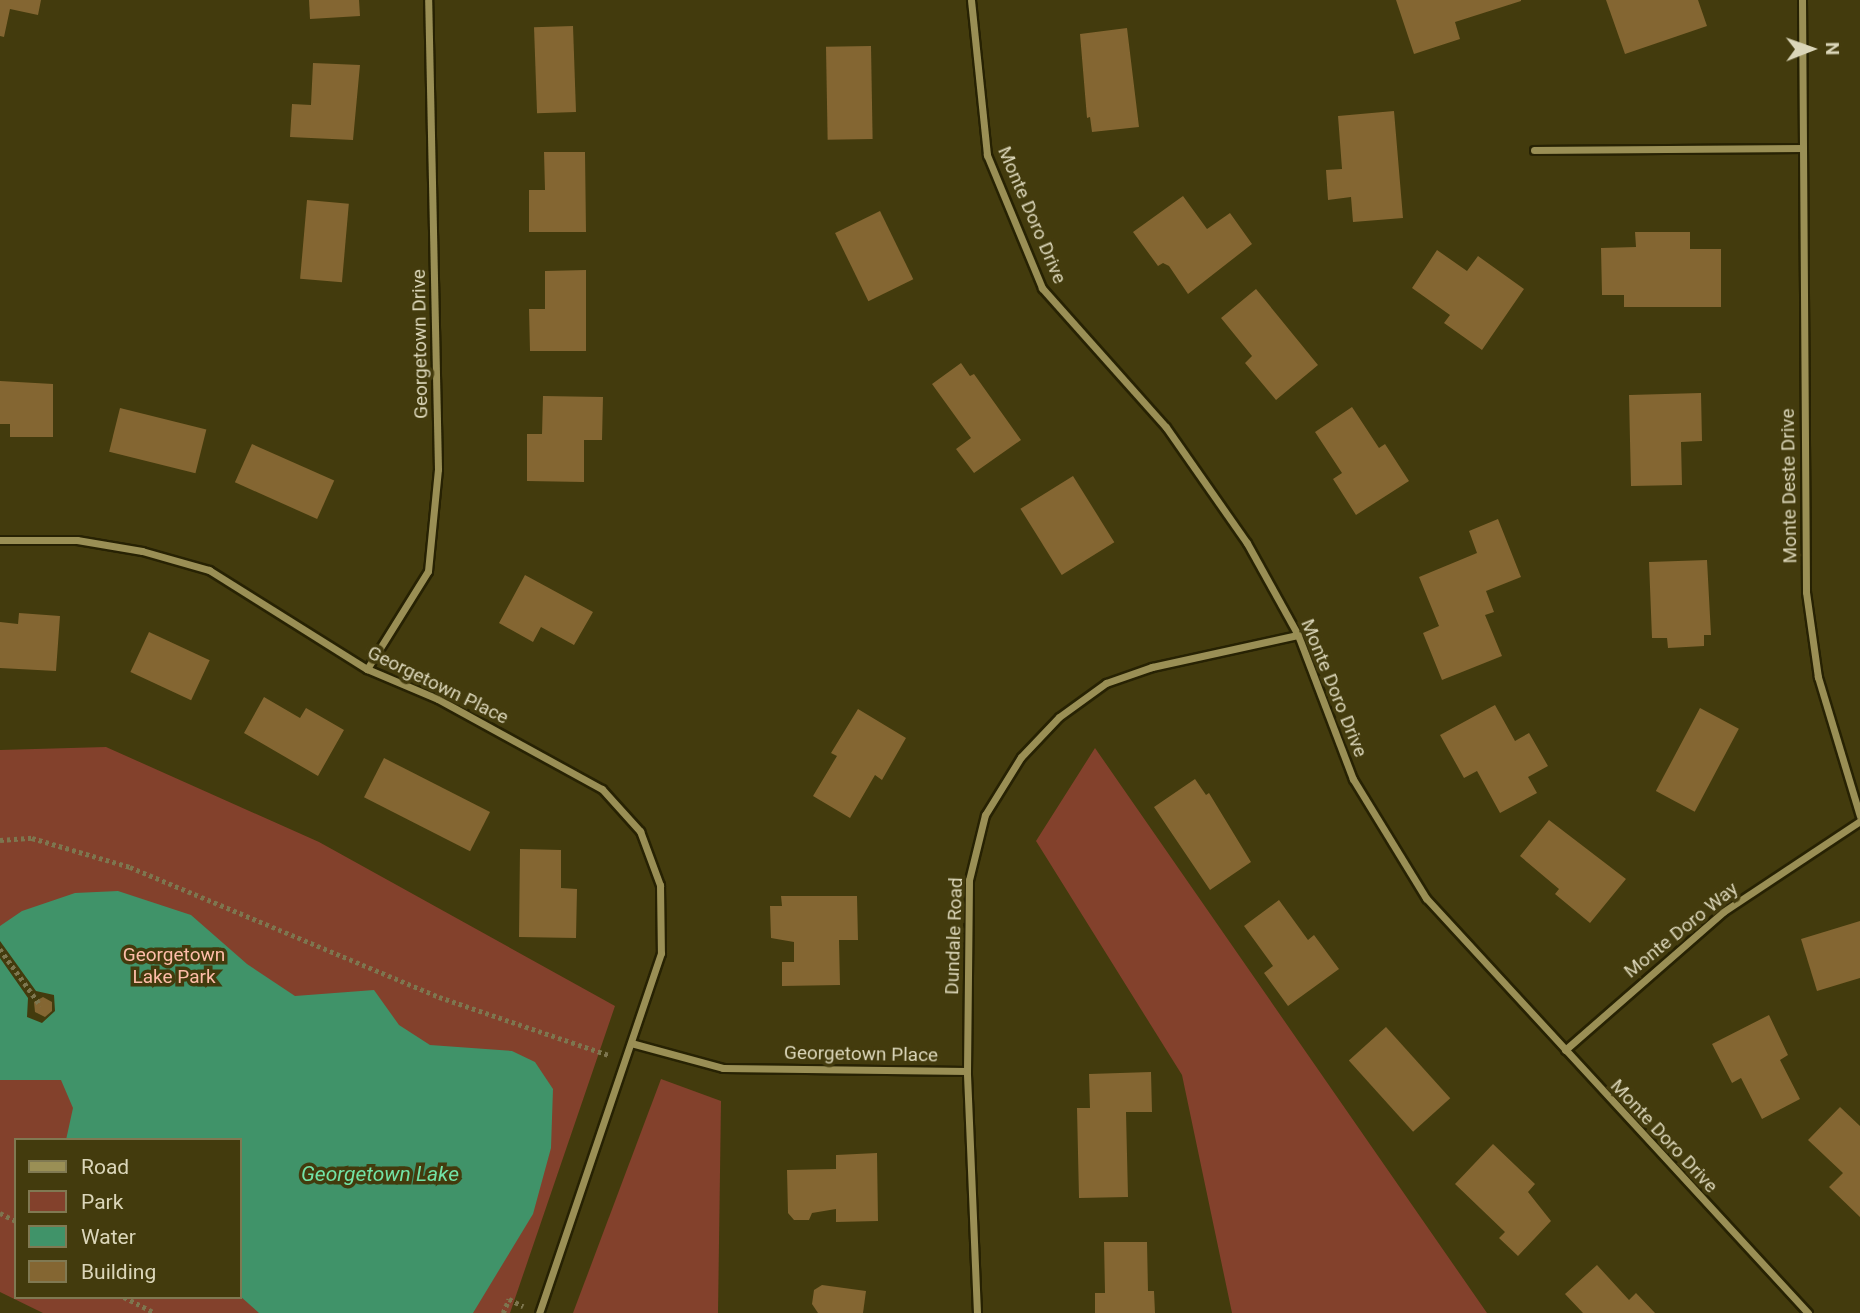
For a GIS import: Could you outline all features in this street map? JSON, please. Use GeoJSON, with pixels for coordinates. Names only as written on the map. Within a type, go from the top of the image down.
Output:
{"type":"FeatureCollection","features":[{"type":"Feature","properties":{"kind":"street","name":"Georgetown Drive"},"geometry":{"type":"LineString","coordinates":[[367,669],[428,571],[439,469],[428,0]]}},
{"type":"Feature","properties":{"kind":"street","name":"Monte Doro Drive"},"geometry":{"type":"LineString","coordinates":[[971,0],[987,155],[1042,288],[1166,427],[1247,543],[1298,635],[1353,779],[1426,898],[1808,1313]]}},
{"type":"Feature","properties":{"kind":"street","name":"Monte Deste Drive"},"geometry":{"type":"LineString","coordinates":[[1802,0],[1800,148],[1806,592],[1818,677],[1860,818]]}},
{"type":"Feature","properties":{"kind":"street"},"geometry":{"type":"LineString","coordinates":[[1534,150],[1800,148]]}},
{"type":"Feature","properties":{"kind":"street","name":"Georgetown Place"},"geometry":{"type":"LineString","coordinates":[[0,540],[77,540],[142,551],[209,570],[367,669],[438,699],[602,789],[639,831],[660,885],[661,953],[539,1313]]}},
{"type":"Feature","properties":{"kind":"street","name":"Dundale Road"},"geometry":{"type":"LineString","coordinates":[[977,1313],[967,1071],[969,880],[985,815],[1021,757],[1059,717],[1106,683],[1152,667],[1298,635]]}},
{"type":"Feature","properties":{"kind":"street","name":"Monte Doro Way"},"geometry":{"type":"LineString","coordinates":[[1564,1050],[1723,912],[1860,818]]}},
{"type":"Feature","properties":{"kind":"street","name":"Georgetown Place"},"geometry":{"type":"LineString","coordinates":[[631,1043],[723,1068],[967,1071]]}},
{"type":"Feature","properties":{"kind":"path"},"geometry":{"type":"LineString","coordinates":[[0,840],[32,838],[130,867],[439,997],[625,1061]]}},
{"type":"Feature","properties":{"kind":"path"},"geometry":{"type":"LineString","coordinates":[[0,949],[41,1006]]}},
{"type":"Feature","properties":{"kind":"path"},"geometry":{"type":"LineString","coordinates":[[128,1299],[155,1313]]}},
{"type":"Feature","properties":{"kind":"green space","name":"Georgetown Lake Park"},"geometry":{"type":"Polygon","coordinates":[[[106,747],[319,842],[615,1006],[510,1313],[43,1313],[14,1299],[242,1299],[242,1138],[14,1138],[14,1299],[0,1292],[0,750],[106,747]]]}},
{"type":"Feature","properties":{"kind":"green space"},"geometry":{"type":"Polygon","coordinates":[[[1095,748],[1487,1313],[1232,1313],[1182,1075],[1036,841],[1095,748]]]}},
{"type":"Feature","properties":{"kind":"green space"},"geometry":{"type":"Polygon","coordinates":[[[661,1079],[721,1101],[718,1313],[573,1313],[661,1079]]]}},
{"type":"Feature","properties":{"kind":"water","name":"Georgetown Lake"},"geometry":{"type":"Polygon","coordinates":[[[118,891],[191,915],[247,964],[295,996],[374,990],[399,1025],[430,1045],[512,1051],[535,1062],[553,1089],[551,1148],[533,1214],[473,1313],[259,1313],[242,1298],[242,1138],[66,1138],[73,1108],[61,1080],[0,1080],[0,926],[22,911],[75,893],[118,891]]]}},
{"type":"Feature","properties":{"kind":"pier"},"geometry":{"type":"Polygon","coordinates":[[[0,941],[36,991],[54,995],[55,1011],[42,1023],[27,1017],[28,998],[0,958],[0,941]]]}},
{"type":"Feature","properties":{"kind":"building"},"geometry":{"type":"Polygon","coordinates":[[[0,0],[41,0],[38,15],[10,9],[4,37],[0,36],[0,0]]]}},
{"type":"Feature","properties":{"kind":"building"},"geometry":{"type":"Polygon","coordinates":[[[309,0],[359,0],[360,16],[310,19],[309,0]]]}},
{"type":"Feature","properties":{"kind":"building"},"geometry":{"type":"Polygon","coordinates":[[[1396,0],[1521,1],[1455,22],[1460,39],[1414,54],[1396,0]]]}},
{"type":"Feature","properties":{"kind":"building"},"geometry":{"type":"Polygon","coordinates":[[[1606,0],[1698,0],[1707,26],[1625,54],[1606,0]]]}},
{"type":"Feature","properties":{"kind":"building"},"geometry":{"type":"Polygon","coordinates":[[[573,26],[576,112],[537,113],[534,27],[573,26]]]}},
{"type":"Feature","properties":{"kind":"building"},"geometry":{"type":"Polygon","coordinates":[[[1127,28],[1139,127],[1092,132],[1090,117],[1087,118],[1080,34],[1127,28]]]}},
{"type":"Feature","properties":{"kind":"building"},"geometry":{"type":"Polygon","coordinates":[[[871,46],[873,139],[828,140],[826,47],[871,46]]]}},
{"type":"Feature","properties":{"kind":"building"},"geometry":{"type":"Polygon","coordinates":[[[313,63],[360,65],[353,140],[290,137],[292,104],[311,105],[313,63]]]}},
{"type":"Feature","properties":{"kind":"building"},"geometry":{"type":"Polygon","coordinates":[[[1394,111],[1403,218],[1353,222],[1351,197],[1328,200],[1326,170],[1342,169],[1338,116],[1394,111]]]}},
{"type":"Feature","properties":{"kind":"building"},"geometry":{"type":"Polygon","coordinates":[[[544,152],[585,152],[586,232],[529,232],[529,190],[545,190],[544,152]]]}},
{"type":"Feature","properties":{"kind":"building"},"geometry":{"type":"Polygon","coordinates":[[[1183,196],[1207,229],[1230,213],[1252,244],[1188,294],[1169,266],[1163,263],[1158,266],[1133,232],[1183,196]]]}},
{"type":"Feature","properties":{"kind":"building"},"geometry":{"type":"Polygon","coordinates":[[[307,200],[349,204],[342,282],[300,279],[307,200]]]}},
{"type":"Feature","properties":{"kind":"building"},"geometry":{"type":"Polygon","coordinates":[[[880,211],[913,279],[868,301],[835,233],[880,211]]]}},
{"type":"Feature","properties":{"kind":"building"},"geometry":{"type":"Polygon","coordinates":[[[1635,232],[1690,232],[1690,249],[1721,249],[1721,307],[1624,307],[1624,295],[1602,295],[1601,248],[1636,247],[1635,232]]]}},
{"type":"Feature","properties":{"kind":"building"},"geometry":{"type":"Polygon","coordinates":[[[1437,250],[1467,271],[1478,256],[1524,289],[1482,350],[1444,323],[1450,315],[1412,288],[1437,250]]]}},
{"type":"Feature","properties":{"kind":"building"},"geometry":{"type":"Polygon","coordinates":[[[586,270],[586,351],[530,351],[529,309],[545,309],[545,271],[586,270]]]}},
{"type":"Feature","properties":{"kind":"building"},"geometry":{"type":"Polygon","coordinates":[[[1256,289],[1318,365],[1276,400],[1245,363],[1252,356],[1221,318],[1256,289]]]}},
{"type":"Feature","properties":{"kind":"building"},"geometry":{"type":"Polygon","coordinates":[[[961,363],[970,376],[974,374],[1021,440],[974,473],[956,449],[971,438],[932,384],[961,363]]]}},
{"type":"Feature","properties":{"kind":"building"},"geometry":{"type":"Polygon","coordinates":[[[0,381],[53,384],[53,437],[10,437],[10,424],[0,424],[0,381]]]}},
{"type":"Feature","properties":{"kind":"building"},"geometry":{"type":"Polygon","coordinates":[[[1701,393],[1702,441],[1681,442],[1682,485],[1631,486],[1629,395],[1701,393]]]}},
{"type":"Feature","properties":{"kind":"building"},"geometry":{"type":"Polygon","coordinates":[[[543,396],[603,397],[602,440],[584,440],[584,482],[527,481],[527,434],[542,434],[543,396]]]}},
{"type":"Feature","properties":{"kind":"building"},"geometry":{"type":"Polygon","coordinates":[[[1352,407],[1379,448],[1385,444],[1409,481],[1356,515],[1333,479],[1342,473],[1315,432],[1352,407]]]}},
{"type":"Feature","properties":{"kind":"building"},"geometry":{"type":"Polygon","coordinates":[[[120,408],[206,430],[195,473],[109,452],[120,408]]]}},
{"type":"Feature","properties":{"kind":"building"},"geometry":{"type":"Polygon","coordinates":[[[252,444],[334,481],[317,519],[235,482],[252,444]]]}},
{"type":"Feature","properties":{"kind":"building"},"geometry":{"type":"Polygon","coordinates":[[[1073,476],[1114,542],[1062,575],[1020,509],[1073,476]]]}},
{"type":"Feature","properties":{"kind":"building"},"geometry":{"type":"Polygon","coordinates":[[[1498,519],[1521,577],[1486,591],[1494,612],[1485,615],[1502,656],[1442,680],[1423,633],[1439,626],[1419,577],[1477,553],[1469,531],[1498,519]]]}},
{"type":"Feature","properties":{"kind":"building"},"geometry":{"type":"Polygon","coordinates":[[[1707,560],[1711,635],[1704,635],[1704,646],[1668,648],[1667,638],[1652,638],[1649,562],[1707,560]]]}},
{"type":"Feature","properties":{"kind":"building"},"geometry":{"type":"Polygon","coordinates":[[[525,575],[593,612],[574,645],[541,627],[533,642],[499,623],[525,575]]]}},
{"type":"Feature","properties":{"kind":"building"},"geometry":{"type":"Polygon","coordinates":[[[19,613],[60,616],[56,671],[0,668],[0,622],[18,624],[19,613]]]}},
{"type":"Feature","properties":{"kind":"building"},"geometry":{"type":"Polygon","coordinates":[[[149,632],[210,660],[191,700],[130,672],[149,632]]]}},
{"type":"Feature","properties":{"kind":"building"},"geometry":{"type":"Polygon","coordinates":[[[264,697],[300,718],[306,708],[344,730],[318,776],[244,733],[264,697]]]}},
{"type":"Feature","properties":{"kind":"building"},"geometry":{"type":"Polygon","coordinates":[[[1495,705],[1515,741],[1529,733],[1548,766],[1528,777],[1537,793],[1500,813],[1477,771],[1464,778],[1440,735],[1495,705]]]}},
{"type":"Feature","properties":{"kind":"building"},"geometry":{"type":"Polygon","coordinates":[[[1700,708],[1739,729],[1695,812],[1656,791],[1700,708]]]}},
{"type":"Feature","properties":{"kind":"building"},"geometry":{"type":"Polygon","coordinates":[[[858,709],[906,738],[882,780],[875,775],[850,818],[813,796],[837,756],[831,753],[858,709]]]}},
{"type":"Feature","properties":{"kind":"building"},"geometry":{"type":"Polygon","coordinates":[[[384,758],[490,812],[470,851],[364,797],[384,758]]]}},
{"type":"Feature","properties":{"kind":"building"},"geometry":{"type":"Polygon","coordinates":[[[1195,779],[1206,795],[1209,793],[1251,862],[1210,890],[1154,807],[1195,779]]]}},
{"type":"Feature","properties":{"kind":"building"},"geometry":{"type":"Polygon","coordinates":[[[1549,820],[1626,879],[1590,923],[1555,894],[1559,889],[1520,856],[1549,820]]]}},
{"type":"Feature","properties":{"kind":"building"},"geometry":{"type":"Polygon","coordinates":[[[520,849],[561,850],[561,888],[577,889],[576,938],[519,937],[520,849]]]}},
{"type":"Feature","properties":{"kind":"building"},"geometry":{"type":"Polygon","coordinates":[[[781,896],[857,896],[858,940],[839,940],[840,985],[782,986],[782,962],[794,962],[794,942],[771,938],[770,906],[782,906],[781,896]]]}},
{"type":"Feature","properties":{"kind":"building"},"geometry":{"type":"Polygon","coordinates":[[[1279,900],[1308,940],[1314,935],[1339,969],[1288,1006],[1264,973],[1273,966],[1244,926],[1279,900]]]}},
{"type":"Feature","properties":{"kind":"building"},"geometry":{"type":"Polygon","coordinates":[[[1860,921],[1860,978],[1817,991],[1801,939],[1860,921]]]}},
{"type":"Feature","properties":{"kind":"building"},"geometry":{"type":"Polygon","coordinates":[[[43,997],[52,1002],[52,1011],[45,1017],[35,1012],[34,1002],[43,997]]]}},
{"type":"Feature","properties":{"kind":"building"},"geometry":{"type":"Polygon","coordinates":[[[1769,1015],[1788,1055],[1780,1060],[1800,1099],[1762,1119],[1741,1078],[1732,1083],[1712,1044],[1769,1015]]]}},
{"type":"Feature","properties":{"kind":"building"},"geometry":{"type":"Polygon","coordinates":[[[1386,1027],[1450,1098],[1413,1132],[1349,1060],[1386,1027]]]}},
{"type":"Feature","properties":{"kind":"building"},"geometry":{"type":"Polygon","coordinates":[[[1151,1072],[1152,1112],[1126,1112],[1128,1197],[1079,1198],[1077,1108],[1090,1108],[1089,1074],[1151,1072]]]}},
{"type":"Feature","properties":{"kind":"building"},"geometry":{"type":"Polygon","coordinates":[[[1840,1107],[1860,1126],[1860,1217],[1829,1187],[1843,1173],[1808,1140],[1840,1107]]]}},
{"type":"Feature","properties":{"kind":"building"},"geometry":{"type":"Polygon","coordinates":[[[1493,1144],[1535,1184],[1528,1192],[1551,1221],[1518,1256],[1499,1238],[1505,1232],[1455,1184],[1493,1144]]]}},
{"type":"Feature","properties":{"kind":"building"},"geometry":{"type":"Polygon","coordinates":[[[877,1153],[878,1221],[836,1222],[836,1209],[812,1213],[809,1220],[794,1220],[788,1213],[787,1170],[836,1169],[836,1155],[877,1153]]]}},
{"type":"Feature","properties":{"kind":"building"},"geometry":{"type":"Polygon","coordinates":[[[1104,1242],[1147,1242],[1148,1291],[1154,1291],[1155,1313],[1095,1313],[1095,1293],[1105,1293],[1104,1242]]]}},
{"type":"Feature","properties":{"kind":"building"},"geometry":{"type":"Polygon","coordinates":[[[1597,1265],[1629,1300],[1636,1293],[1655,1313],[1583,1313],[1565,1294],[1597,1265]]]}},
{"type":"Feature","properties":{"kind":"building"},"geometry":{"type":"Polygon","coordinates":[[[822,1285],[866,1291],[863,1313],[818,1313],[812,1304],[814,1290],[822,1285]]]}}]}
